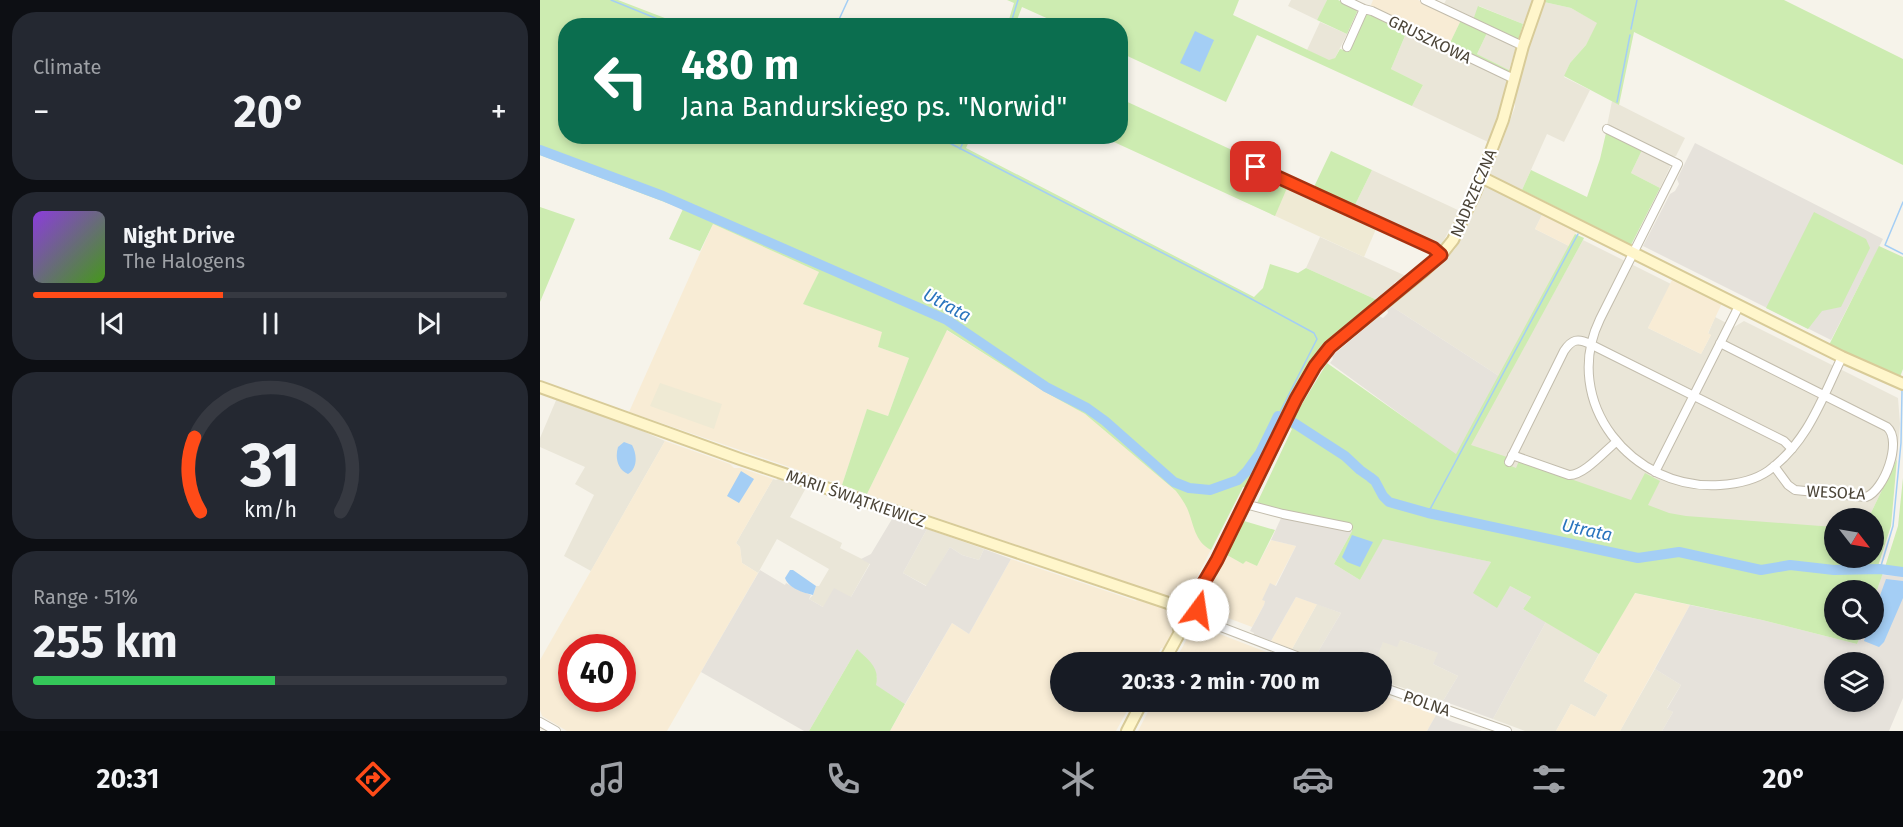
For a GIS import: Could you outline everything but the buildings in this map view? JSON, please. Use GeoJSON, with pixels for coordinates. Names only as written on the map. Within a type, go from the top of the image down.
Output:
{"type":"FeatureCollection","features":[{"type":"Feature","properties":{"kind":"street","name":"GRUSZKOWA"},"geometry":{"type":"LineString","coordinates":[[1345,0],[1514,79]]}},
{"type":"Feature","properties":{"kind":"street"},"geometry":{"type":"LineString","coordinates":[[1425,0],[1522,46]]}},
{"type":"Feature","properties":{"kind":"street","name":"NADRZECZNA"},"geometry":{"type":"LineString","coordinates":[[1169,652],[1183,630],[1199,591],[1302,388],[1320,359],[1336,342],[1441,255],[1458,233],[1503,120],[1522,46],[1539,0]]}},
{"type":"Feature","properties":{"kind":"street"},"geometry":{"type":"LineString","coordinates":[[1347,47],[1364,9]]}},
{"type":"Feature","properties":{"kind":"street"},"geometry":{"type":"LineString","coordinates":[[1607,129],[1678,164],[1600,319],[1590,344],[1592,393],[1599,413],[1616,442],[1636,461],[1674,480],[1713,486],[1749,480],[1774,466],[1792,449],[1809,427],[1842,357]]}},
{"type":"Feature","properties":{"kind":"street"},"geometry":{"type":"LineString","coordinates":[[1256,167],[1433,248],[1441,255]]}},
{"type":"Feature","properties":{"kind":"street"},"geometry":{"type":"LineString","coordinates":[[1481,177],[1842,357],[1903,384]]}},
{"type":"Feature","properties":{"kind":"street"},"geometry":{"type":"LineString","coordinates":[[1655,472],[1739,306]]}},
{"type":"Feature","properties":{"kind":"street"},"geometry":{"type":"LineString","coordinates":[[1616,442],[1583,471],[1575,475],[1511,459],[1567,345],[1577,339],[1786,442],[1792,449]]}},
{"type":"Feature","properties":{"kind":"street","name":"WESOŁA"},"geometry":{"type":"LineString","coordinates":[[1720,344],[1887,427],[1893,434],[1892,456],[1876,491],[1866,497],[1795,490],[1788,485],[1774,466]]}},
{"type":"Feature","properties":{"kind":"street","name":"MARII ŚWIĄTKIEWICZ"},"geometry":{"type":"LineString","coordinates":[[540,387],[740,459],[1190,610]]}},
{"type":"Feature","properties":{"kind":"street"},"geometry":{"type":"LineString","coordinates":[[1245,504],[1348,527]]}},
{"type":"Feature","properties":{"kind":"street"},"geometry":{"type":"LineString","coordinates":[[1190,610],[1205,621],[1287,652]]}},
{"type":"Feature","properties":{"kind":"street","name":"POLNA"},"geometry":{"type":"LineString","coordinates":[[1392,691],[1507,731]]}},
{"type":"Feature","properties":{"kind":"street"},"geometry":{"type":"LineString","coordinates":[[1127,731],[1137,712]]}},
{"type":"Feature","properties":{"kind":"street"},"geometry":{"type":"LineString","coordinates":[[540,722],[556,731]]}},
{"type":"Feature","properties":{"kind":"shaded area"},"geometry":{"type":"Polygon","coordinates":[[[1291,0],[1327,0],[1317,20],[1288,6],[1291,0]]]}},
{"type":"Feature","properties":{"kind":"shaded area"},"geometry":{"type":"Polygon","coordinates":[[[1373,0],[1418,0],[1461,20],[1449,45],[1372,9],[1373,0]]]}},
{"type":"Feature","properties":{"kind":"shaded area"},"geometry":{"type":"Polygon","coordinates":[[[1446,0],[1533,0],[1523,24],[1479,6],[1473,20],[1443,6],[1446,0]]]}},
{"type":"Feature","properties":{"kind":"shaded area"},"geometry":{"type":"Polygon","coordinates":[[[1544,2],[1571,8],[1598,23],[1586,45],[1570,63],[1564,77],[1590,90],[1564,142],[1547,134],[1522,190],[1488,174],[1515,107],[1516,89],[1521,69],[1544,2]]]}},
{"type":"Feature","properties":{"kind":"shaded area"},"geometry":{"type":"Polygon","coordinates":[[[1320,22],[1347,34],[1335,58],[1329,61],[1307,50],[1320,22]]]}},
{"type":"Feature","properties":{"kind":"shaded area"},"geometry":{"type":"Polygon","coordinates":[[[1407,31],[1508,80],[1502,106],[1488,142],[1412,106],[1423,85],[1391,69],[1407,31]]]}},
{"type":"Feature","properties":{"kind":"shaded area"},"geometry":{"type":"Polygon","coordinates":[[[1487,33],[1516,47],[1509,70],[1477,54],[1487,33]]]}},
{"type":"Feature","properties":{"kind":"shaded area"},"geometry":{"type":"Polygon","coordinates":[[[1612,101],[1685,138],[1676,156],[1671,158],[1607,126],[1612,101]]]}},
{"type":"Feature","properties":{"kind":"shaded area"},"geometry":{"type":"Polygon","coordinates":[[[1695,143],[1883,239],[1831,340],[1643,246],[1670,194],[1679,184],[1677,179],[1695,143]]]}},
{"type":"Feature","properties":{"kind":"shaded area"},"geometry":{"type":"Polygon","coordinates":[[[1642,150],[1669,163],[1670,167],[1660,188],[1631,173],[1642,150]]]}},
{"type":"Feature","properties":{"kind":"shaded area"},"geometry":{"type":"Polygon","coordinates":[[[1372,170],[1460,211],[1440,247],[1354,207],[1372,170]]]}},
{"type":"Feature","properties":{"kind":"shaded area"},"geometry":{"type":"Polygon","coordinates":[[[1253,172],[1376,229],[1364,257],[1239,199],[1253,172]]]}},
{"type":"Feature","properties":{"kind":"shaded area"},"geometry":{"type":"Polygon","coordinates":[[[1485,184],[1543,213],[1535,229],[1569,246],[1499,376],[1391,306],[1432,273],[1455,249],[1472,217],[1485,184]]]}},
{"type":"Feature","properties":{"kind":"shaded area"},"geometry":{"type":"Polygon","coordinates":[[[1543,213],[1577,230],[1569,246],[1535,229],[1543,213]]]}},
{"type":"Feature","properties":{"kind":"shaded area"},"geometry":{"type":"Polygon","coordinates":[[[713,224],[819,272],[804,304],[883,332],[878,347],[909,358],[888,416],[867,410],[842,485],[629,412],[713,224]]]}},
{"type":"Feature","properties":{"kind":"shaded area"},"geometry":{"type":"Polygon","coordinates":[[[1320,237],[1406,276],[1394,283],[1395,285],[1377,300],[1306,268],[1320,237]]]}},
{"type":"Feature","properties":{"kind":"shaded area"},"geometry":{"type":"Polygon","coordinates":[[[1583,240],[1671,284],[1648,328],[1701,354],[1711,335],[1708,334],[1715,317],[1734,327],[1744,321],[1898,398],[1900,424],[1897,459],[1873,508],[1824,508],[1824,563],[1643,551],[1470,445],[1583,240]]]}},
{"type":"Feature","properties":{"kind":"shaded area"},"geometry":{"type":"Polygon","coordinates":[[[1673,278],[1722,303],[1708,333],[1711,335],[1701,354],[1648,328],[1673,278]]]}},
{"type":"Feature","properties":{"kind":"shaded area"},"geometry":{"type":"Polygon","coordinates":[[[1391,306],[1499,376],[1456,455],[1330,363],[1332,356],[1379,316],[1383,318],[1391,306]]]}},
{"type":"Feature","properties":{"kind":"shaded area"},"geometry":{"type":"Polygon","coordinates":[[[946,330],[1045,392],[1085,414],[1176,491],[1243,486],[1191,589],[1175,598],[1160,594],[867,494],[946,330]]]}},
{"type":"Feature","properties":{"kind":"shaded area"},"geometry":{"type":"Polygon","coordinates":[[[660,383],[722,404],[714,429],[650,406],[660,383]]]}},
{"type":"Feature","properties":{"kind":"shaded area"},"geometry":{"type":"Polygon","coordinates":[[[557,398],[611,417],[665,441],[591,571],[564,556],[594,495],[575,484],[585,467],[540,447],[540,438],[557,398]]]}},
{"type":"Feature","properties":{"kind":"shaded area"},"geometry":{"type":"Polygon","coordinates":[[[665,441],[730,464],[734,468],[741,468],[773,479],[736,543],[740,547],[742,563],[758,573],[667,731],[567,731],[542,716],[540,660],[665,441]]]}},
{"type":"Feature","properties":{"kind":"shaded area"},"geometry":{"type":"Polygon","coordinates":[[[782,477],[807,486],[790,517],[842,543],[840,548],[870,563],[851,597],[823,607],[809,599],[829,569],[777,539],[758,573],[742,563],[740,547],[736,543],[773,479],[782,477]]]}},
{"type":"Feature","properties":{"kind":"shaded area"},"geometry":{"type":"Polygon","coordinates":[[[1282,516],[1352,531],[1334,564],[1360,580],[1383,538],[1491,562],[1474,594],[1510,586],[1531,597],[1523,609],[1546,622],[1493,719],[1443,701],[1458,676],[1433,664],[1438,653],[1400,640],[1397,647],[1383,642],[1379,652],[1318,652],[1341,613],[1296,597],[1271,641],[1253,635],[1254,633],[1250,631],[1264,605],[1265,601],[1262,600],[1270,583],[1276,586],[1296,546],[1271,540],[1282,516]]]}},
{"type":"Feature","properties":{"kind":"shaded area"},"geometry":{"type":"Polygon","coordinates":[[[892,519],[900,521],[902,519],[927,529],[903,573],[926,586],[950,547],[962,555],[979,560],[984,549],[1011,559],[969,634],[952,623],[905,704],[875,685],[877,677],[857,649],[809,731],[804,731],[701,672],[760,570],[785,585],[786,583],[811,595],[809,599],[823,607],[834,588],[851,597],[870,564],[861,559],[871,554],[892,519]]]}},
{"type":"Feature","properties":{"kind":"shaded area"},"geometry":{"type":"Polygon","coordinates":[[[927,529],[984,549],[979,560],[962,555],[950,547],[927,586],[903,573],[927,529]]]}},
{"type":"Feature","properties":{"kind":"shaded area"},"geometry":{"type":"Polygon","coordinates":[[[1271,540],[1296,546],[1275,586],[1270,584],[1264,605],[1252,627],[1204,609],[1207,602],[1204,600],[1227,555],[1243,564],[1246,560],[1257,566],[1271,540]]]}},
{"type":"Feature","properties":{"kind":"shaded area"},"geometry":{"type":"Polygon","coordinates":[[[1011,559],[1136,601],[1137,599],[1177,612],[1179,616],[1164,649],[1161,648],[1159,652],[1050,652],[1050,712],[1126,712],[1116,731],[890,731],[952,623],[969,634],[1011,559]]]}},
{"type":"Feature","properties":{"kind":"shaded area"},"geometry":{"type":"Polygon","coordinates":[[[1882,575],[1903,576],[1903,698],[1889,731],[1662,731],[1673,712],[1667,709],[1681,685],[1655,669],[1690,605],[1824,636],[1824,640],[1841,640],[1857,644],[1859,640],[1884,640],[1884,580],[1880,580],[1882,575]]]}},
{"type":"Feature","properties":{"kind":"shaded area"},"geometry":{"type":"Polygon","coordinates":[[[1634,593],[1690,605],[1620,731],[1556,731],[1571,704],[1595,717],[1608,695],[1584,681],[1634,593]]]}},
{"type":"Feature","properties":{"kind":"shaded area"},"geometry":{"type":"Polygon","coordinates":[[[1296,597],[1317,604],[1292,649],[1271,641],[1296,597]]]}},
{"type":"Feature","properties":{"kind":"shaded area"},"geometry":{"type":"Polygon","coordinates":[[[1317,604],[1341,613],[1318,652],[1301,652],[1292,649],[1317,604]]]}},
{"type":"Feature","properties":{"kind":"shaded area"},"geometry":{"type":"Polygon","coordinates":[[[1546,622],[1599,654],[1584,681],[1608,695],[1595,717],[1571,704],[1556,731],[1525,731],[1493,719],[1546,622]]]}},
{"type":"Feature","properties":{"kind":"shaded area"},"geometry":{"type":"Polygon","coordinates":[[[1199,626],[1266,652],[1180,652],[1192,629],[1199,626]]]}},
{"type":"Feature","properties":{"kind":"shaded area"},"geometry":{"type":"Polygon","coordinates":[[[1400,640],[1439,653],[1433,664],[1458,676],[1443,701],[1392,684],[1392,652],[1379,652],[1383,641],[1400,640]]]}},
{"type":"Feature","properties":{"kind":"shaded area"},"geometry":{"type":"Polygon","coordinates":[[[1655,669],[1681,685],[1667,708],[1673,712],[1662,731],[1620,731],[1655,669]]]}},
{"type":"Feature","properties":{"kind":"shaded area"},"geometry":{"type":"Polygon","coordinates":[[[1392,699],[1436,715],[1427,731],[1138,731],[1148,712],[1392,712],[1392,699]]]}},
{"type":"Feature","properties":{"kind":"shaded area"},"geometry":{"type":"Polygon","coordinates":[[[1436,715],[1453,722],[1482,731],[1427,731],[1436,715]]]}},
{"type":"Feature","properties":{"kind":"green space"},"geometry":{"type":"Polygon","coordinates":[[[540,0],[618,0],[665,18],[558,18],[558,144],[968,144],[966,148],[1254,297],[1263,288],[1270,264],[1298,273],[1306,268],[1377,300],[1333,341],[1248,487],[1243,487],[1211,550],[1201,542],[1195,532],[1187,508],[1176,491],[1085,414],[1045,392],[947,330],[867,494],[842,485],[867,409],[888,416],[909,358],[878,347],[882,332],[803,304],[819,272],[713,224],[700,251],[669,239],[683,209],[540,155],[540,0]]]}},
{"type":"Feature","properties":{"kind":"green space"},"geometry":{"type":"Polygon","coordinates":[[[1007,0],[1239,0],[1233,15],[1329,60],[1335,58],[1340,49],[1348,51],[1366,15],[1370,13],[1407,31],[1391,69],[1423,85],[1412,106],[1257,35],[1226,102],[1128,56],[1128,18],[1046,18],[1022,7],[1018,18],[1009,18],[1014,3],[1007,0]]]}},
{"type":"Feature","properties":{"kind":"green space"},"geometry":{"type":"Polygon","coordinates":[[[1327,0],[1338,0],[1356,8],[1357,12],[1347,34],[1317,20],[1327,0]]]}},
{"type":"Feature","properties":{"kind":"green space"},"geometry":{"type":"Polygon","coordinates":[[[1544,0],[1784,0],[1903,59],[1903,165],[1634,32],[1619,105],[1564,76],[1570,63],[1586,45],[1597,23],[1571,8],[1544,2],[1544,0]]]}},
{"type":"Feature","properties":{"kind":"green space"},"geometry":{"type":"Polygon","coordinates":[[[1478,6],[1523,24],[1519,38],[1515,40],[1473,20],[1478,6]]]}},
{"type":"Feature","properties":{"kind":"green space"},"geometry":{"type":"Polygon","coordinates":[[[1461,20],[1487,33],[1477,54],[1509,70],[1510,75],[1449,45],[1461,20]]]}},
{"type":"Feature","properties":{"kind":"green space"},"geometry":{"type":"Polygon","coordinates":[[[1128,102],[1256,161],[1253,172],[1287,188],[1275,216],[1118,144],[1128,144],[1128,102]]]}},
{"type":"Feature","properties":{"kind":"green space"},"geometry":{"type":"Polygon","coordinates":[[[1606,133],[1642,150],[1631,173],[1660,188],[1631,245],[1522,190],[1531,170],[1587,197],[1606,133]]]}},
{"type":"Feature","properties":{"kind":"green space"},"geometry":{"type":"Polygon","coordinates":[[[1331,151],[1372,170],[1354,207],[1313,189],[1331,151]]]}},
{"type":"Feature","properties":{"kind":"green space"},"geometry":{"type":"Polygon","coordinates":[[[540,207],[575,219],[540,302],[540,207]]]}},
{"type":"Feature","properties":{"kind":"green space"},"geometry":{"type":"Polygon","coordinates":[[[1814,212],[1866,239],[1870,248],[1841,307],[1822,311],[1808,329],[1766,308],[1814,212]]]}},
{"type":"Feature","properties":{"kind":"green space"},"geometry":{"type":"Polygon","coordinates":[[[1575,234],[1584,238],[1471,445],[1507,457],[1504,463],[1516,468],[1519,461],[1631,500],[1645,473],[1660,481],[1648,505],[1669,513],[1686,516],[1824,526],[1824,568],[1885,567],[1881,580],[1824,580],[1824,636],[1635,593],[1599,654],[1523,609],[1531,597],[1510,586],[1497,608],[1473,593],[1491,562],[1383,539],[1360,580],[1334,564],[1352,531],[1352,525],[1257,503],[1292,429],[1288,427],[1327,363],[1456,454],[1575,234]]]}},
{"type":"Feature","properties":{"kind":"green space"},"geometry":{"type":"Polygon","coordinates":[[[1879,246],[1903,257],[1903,369],[1900,377],[1829,345],[1879,246]]]}},
{"type":"Feature","properties":{"kind":"green space"},"geometry":{"type":"Polygon","coordinates":[[[1897,459],[1891,526],[1884,548],[1884,508],[1873,508],[1897,459]]]}},
{"type":"Feature","properties":{"kind":"green space"},"geometry":{"type":"Polygon","coordinates":[[[1903,478],[1903,568],[1885,567],[1898,526],[1903,478]]]}},
{"type":"Feature","properties":{"kind":"green space"},"geometry":{"type":"Polygon","coordinates":[[[1244,521],[1275,530],[1257,566],[1246,561],[1243,564],[1227,555],[1244,521]]]}},
{"type":"Feature","properties":{"kind":"green space"},"geometry":{"type":"Polygon","coordinates":[[[1841,640],[1859,640],[1857,644],[1841,640]]]}},
{"type":"Feature","properties":{"kind":"green space"},"geometry":{"type":"Polygon","coordinates":[[[857,649],[875,669],[876,685],[905,704],[890,731],[809,731],[857,649]]]}},
{"type":"Feature","properties":{"kind":"water"},"geometry":{"type":"Polygon","coordinates":[[[1195,31],[1214,40],[1200,72],[1180,63],[1195,31]]]}},
{"type":"Feature","properties":{"kind":"water"},"geometry":{"type":"Polygon","coordinates":[[[624,442],[632,445],[636,457],[634,468],[628,474],[621,469],[617,459],[618,447],[624,442]]]}},
{"type":"Feature","properties":{"kind":"water"},"geometry":{"type":"Polygon","coordinates":[[[741,471],[754,479],[739,503],[727,496],[741,471]]]}},
{"type":"Feature","properties":{"kind":"water"},"geometry":{"type":"Polygon","coordinates":[[[1352,535],[1373,542],[1360,567],[1347,562],[1342,557],[1352,535]]]}},
{"type":"Feature","properties":{"kind":"water"},"geometry":{"type":"Polygon","coordinates":[[[790,570],[816,586],[813,595],[789,585],[785,578],[790,570]]]}},
{"type":"Feature","properties":{"kind":"water"},"geometry":{"type":"Polygon","coordinates":[[[1886,579],[1903,581],[1903,598],[1884,642],[1879,647],[1864,641],[1884,640],[1884,584],[1886,579]]]}},
{"type":"Feature","properties":{"kind":"waterway"},"geometry":{"type":"LineString","coordinates":[[611,0],[655,18]]}},
{"type":"Feature","properties":{"kind":"waterway"},"geometry":{"type":"LineString","coordinates":[[840,18],[848,0]]}},
{"type":"Feature","properties":{"kind":"waterway"},"geometry":{"type":"LineString","coordinates":[[1012,18],[1018,0]]}},
{"type":"Feature","properties":{"kind":"waterway"},"geometry":{"type":"LineString","coordinates":[[1631,29],[1637,0]]}},
{"type":"Feature","properties":{"kind":"waterway"},"geometry":{"type":"LineString","coordinates":[[1617,102],[1630,35]]}},
{"type":"Feature","properties":{"kind":"waterway"},"geometry":{"type":"LineString","coordinates":[[951,144],[1314,333],[1317,339],[1278,416]]}},
{"type":"Feature","properties":{"kind":"waterway"},"geometry":{"type":"LineString","coordinates":[[960,149],[962,144]]}},
{"type":"Feature","properties":{"kind":"waterway","name":"Utrata"},"geometry":{"type":"LineString","coordinates":[[540,150],[663,196],[947,320],[1046,387],[1087,408],[1174,482],[1189,488],[1210,490],[1238,480],[1260,453],[1278,416],[1282,417]]}},
{"type":"Feature","properties":{"kind":"waterway"},"geometry":{"type":"LineString","coordinates":[[1903,202],[1885,245],[1903,254]]}},
{"type":"Feature","properties":{"kind":"waterway"},"geometry":{"type":"LineString","coordinates":[[1428,513],[1578,234]]}},
{"type":"Feature","properties":{"kind":"waterway"},"geometry":{"type":"LineString","coordinates":[[1880,569],[1893,526],[1901,443],[1902,390]]}},
{"type":"Feature","properties":{"kind":"waterway","name":"Utrata"},"geometry":{"type":"LineString","coordinates":[[1294,423],[1345,456],[1375,481],[1389,502],[1428,513],[1638,558],[1679,552],[1761,570],[1790,565],[1834,570],[1880,569],[1903,572]]}},
{"type":"Feature","properties":{"kind":"route"},"geometry":{"type":"LineString","coordinates":[[1198,610],[1199,591],[1217,560],[1308,376],[1330,347],[1441,255],[1433,248],[1256,167]]}}]}
